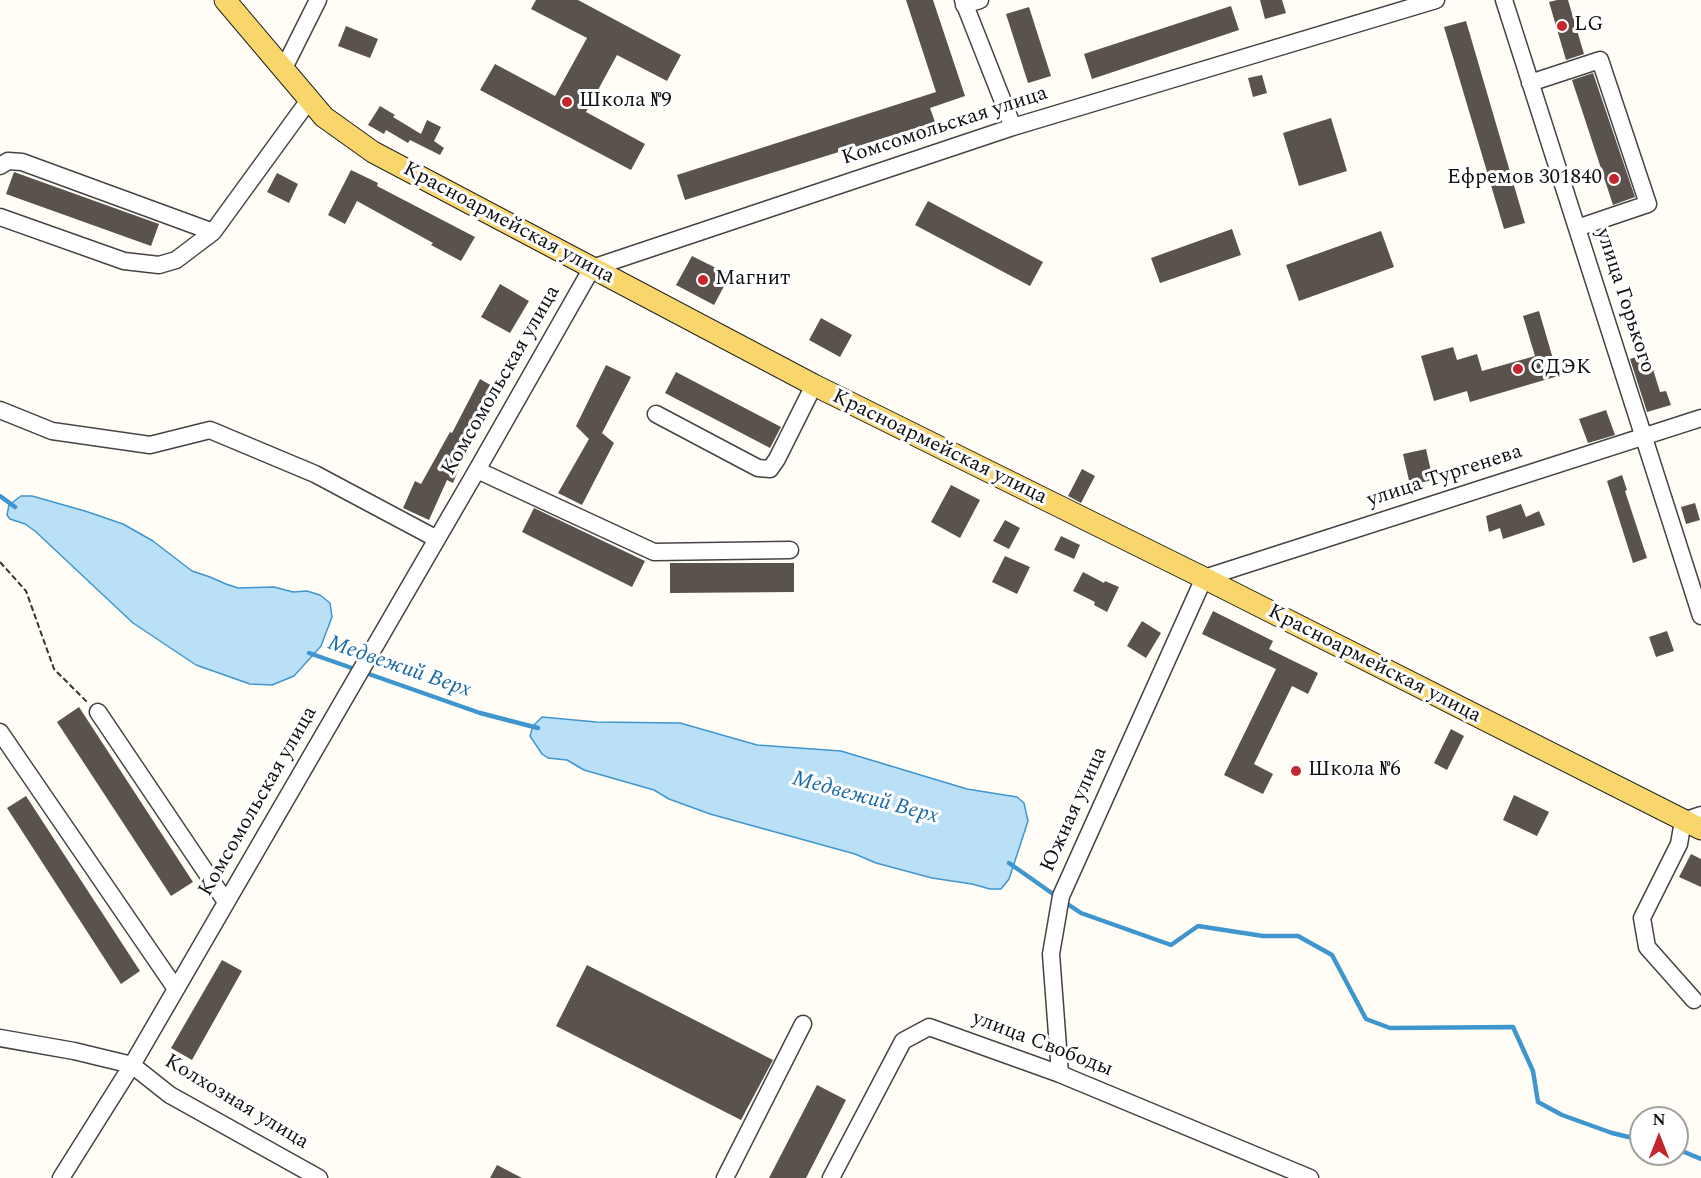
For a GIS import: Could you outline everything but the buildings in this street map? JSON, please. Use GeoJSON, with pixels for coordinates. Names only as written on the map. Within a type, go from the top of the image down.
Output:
{"type":"FeatureCollection","features":[{"type":"Feature","properties":{"kind":"main road","name":"Красноармейская улица"},"geometry":{"type":"LineString","coordinates":[[225,0],[324,117],[373,152],[814,385],[1695,821]]}},
{"type":"Feature","properties":{"kind":"street"},"geometry":{"type":"LineString","coordinates":[[283,70],[318,0]]}},
{"type":"Feature","properties":{"kind":"street","name":"Комсомольская улица"},"geometry":{"type":"LineString","coordinates":[[61,1178],[132,1065],[592,268],[1013,127],[1436,0]]}},
{"type":"Feature","properties":{"kind":"street","name":"улица Горького"},"geometry":{"type":"LineString","coordinates":[[1504,0],[1701,616]]}},
{"type":"Feature","properties":{"kind":"street"},"geometry":{"type":"LineString","coordinates":[[969,2],[1013,127]]}},
{"type":"Feature","properties":{"kind":"street"},"geometry":{"type":"LineString","coordinates":[[1530,83],[1600,60],[1648,204],[1577,228]]}},
{"type":"Feature","properties":{"kind":"street"},"geometry":{"type":"LineString","coordinates":[[0,217],[124,261],[159,265],[176,260],[213,232],[309,100]]}},
{"type":"Feature","properties":{"kind":"street"},"geometry":{"type":"LineString","coordinates":[[0,166],[8,161],[22,162],[213,232]]}},
{"type":"Feature","properties":{"kind":"street"},"geometry":{"type":"LineString","coordinates":[[656,414],[758,468],[770,469],[814,385]]}},
{"type":"Feature","properties":{"kind":"street"},"geometry":{"type":"LineString","coordinates":[[0,410],[52,431],[150,445],[210,430],[315,474],[437,539]]}},
{"type":"Feature","properties":{"kind":"street","name":"улица Тургенева"},"geometry":{"type":"LineString","coordinates":[[1203,578],[1701,418]]}},
{"type":"Feature","properties":{"kind":"street"},"geometry":{"type":"LineString","coordinates":[[477,470],[654,552],[790,550]]}},
{"type":"Feature","properties":{"kind":"street","name":"Южная улица"},"geometry":{"type":"LineString","coordinates":[[1060,1074],[1051,954],[1061,896],[1203,578]]}},
{"type":"Feature","properties":{"kind":"street"},"geometry":{"type":"LineString","coordinates":[[98,712],[226,902]]}},
{"type":"Feature","properties":{"kind":"street"},"geometry":{"type":"LineString","coordinates":[[0,732],[176,988]]}},
{"type":"Feature","properties":{"kind":"street"},"geometry":{"type":"LineString","coordinates":[[1694,1000],[1647,947],[1642,918],[1679,844],[1695,821]]}},
{"type":"Feature","properties":{"kind":"street"},"geometry":{"type":"LineString","coordinates":[[725,1178],[803,1024]]}},
{"type":"Feature","properties":{"kind":"street","name":"улица Свободы"},"geometry":{"type":"LineString","coordinates":[[831,1178],[903,1041],[929,1027],[1060,1074],[1310,1178]]}},
{"type":"Feature","properties":{"kind":"street"},"geometry":{"type":"LineString","coordinates":[[0,1038],[74,1051],[132,1065]]}},
{"type":"Feature","properties":{"kind":"street","name":"Колхозная улица"},"geometry":{"type":"LineString","coordinates":[[132,1065],[170,1095],[319,1178]]}},
{"type":"Feature","properties":{"kind":"path"},"geometry":{"type":"LineString","coordinates":[[0,562],[26,591],[54,669],[98,712]]}},
{"type":"Feature","properties":{"kind":"water"},"geometry":{"type":"Polygon","coordinates":[[[21,496],[32,496],[123,524],[153,541],[192,571],[238,588],[274,587],[320,595],[330,603],[332,617],[321,646],[294,676],[272,685],[250,684],[196,665],[133,623],[35,531],[25,524],[10,519],[7,515],[9,505],[21,496]]]}},
{"type":"Feature","properties":{"kind":"water"},"geometry":{"type":"Polygon","coordinates":[[[542,717],[596,722],[680,723],[757,745],[841,751],[967,789],[1017,797],[1024,803],[1028,821],[1009,879],[1001,889],[932,878],[710,814],[669,799],[654,790],[584,770],[567,760],[548,758],[542,754],[530,736],[533,726],[542,717]]]}},
{"type":"Feature","properties":{"kind":"waterway","name":"Медвежий Верх"},"geometry":{"type":"LineString","coordinates":[[0,496],[15,507]]}},
{"type":"Feature","properties":{"kind":"waterway","name":"Медвежий Верх"},"geometry":{"type":"LineString","coordinates":[[309,653],[480,713],[538,728]]}},
{"type":"Feature","properties":{"kind":"waterway","name":"Медвежий Верх"},"geometry":{"type":"LineString","coordinates":[[1009,863],[1056,896]]}},
{"type":"Feature","properties":{"kind":"waterway","name":"Медвежий Верх"},"geometry":{"type":"LineString","coordinates":[[1063,901],[1081,913],[1171,945],[1198,926],[1263,936],[1298,936],[1332,955],[1366,1019],[1390,1028],[1513,1027],[1533,1071],[1538,1102],[1562,1115],[1629,1137]]}},
{"type":"Feature","properties":{"kind":"waterway","name":"Медвежий Верх"},"geometry":{"type":"LineString","coordinates":[[1689,1154],[1701,1159]]}},
{"type":"Feature","properties":{"kind":"place","name":"LG"},"geometry":{"type":"Point","coordinates":[1562,26]}},
{"type":"Feature","properties":{"kind":"place","name":"Школа №9"},"geometry":{"type":"Point","coordinates":[567,102]}},
{"type":"Feature","properties":{"kind":"place","name":"Ефремов 301840"},"geometry":{"type":"Point","coordinates":[1614,179]}},
{"type":"Feature","properties":{"kind":"place","name":"Магнит"},"geometry":{"type":"Point","coordinates":[703,280]}},
{"type":"Feature","properties":{"kind":"place","name":"СДЭК"},"geometry":{"type":"Point","coordinates":[1518,369]}},
{"type":"Feature","properties":{"kind":"place","name":"Школа №6"},"geometry":{"type":"Point","coordinates":[1296,771]}}]}
